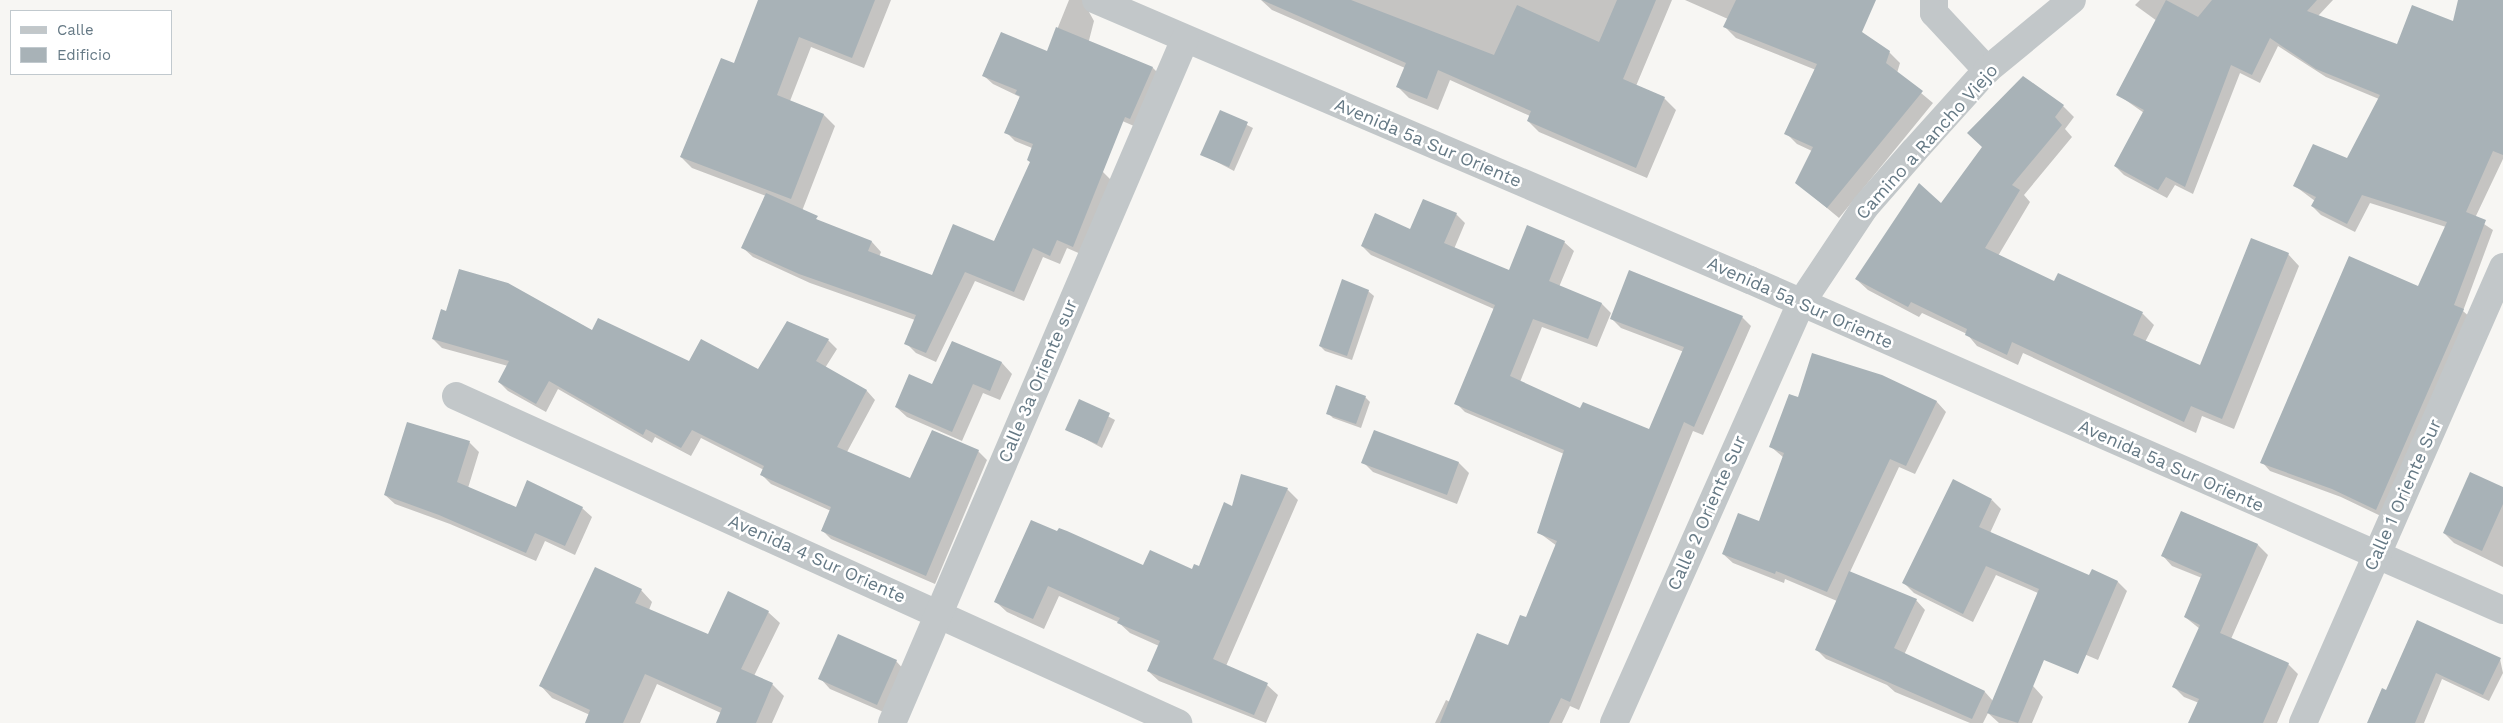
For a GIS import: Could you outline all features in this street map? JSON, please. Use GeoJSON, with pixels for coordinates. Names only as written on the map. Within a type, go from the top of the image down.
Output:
{"type":"FeatureCollection","features":[{"type":"Feature","properties":{"kind":"street","name":"Avenida 5a Sur Oriente"},"geometry":{"type":"LineString","coordinates":[[1096,0],[1801,303],[2376,557],[2503,610]]}},
{"type":"Feature","properties":{"kind":"street"},"geometry":{"type":"LineString","coordinates":[[1934,0],[1934,13],[1987,70]]}},
{"type":"Feature","properties":{"kind":"street","name":"Camino a Rancho Viejo"},"geometry":{"type":"LineString","coordinates":[[1801,303],[1865,207],[1987,70],[2072,0]]}},
{"type":"Feature","properties":{"kind":"street","name":"Calle 3a Oriente sur"},"geometry":{"type":"LineString","coordinates":[[892,723],[1185,39]]}},
{"type":"Feature","properties":{"kind":"street","name":"Calle 1 Oriente Sur"},"geometry":{"type":"LineString","coordinates":[[2303,723],[2503,267]]}},
{"type":"Feature","properties":{"kind":"street","name":"Calle 2 Oriente Sur"},"geometry":{"type":"LineString","coordinates":[[1614,723],[1801,303]]}},
{"type":"Feature","properties":{"kind":"street","name":"Avenida 4 Sur Oriente"},"geometry":{"type":"LineString","coordinates":[[456,396],[1178,723]]}},
{"type":"Feature","properties":{"kind":"building"},"geometry":{"type":"Polygon","coordinates":[[[758,0],[875,0],[852,58],[799,37],[777,95],[824,114],[791,199],[680,157],[721,58],[734,63],[758,0]]]}},
{"type":"Feature","properties":{"kind":"building"},"geometry":{"type":"Polygon","coordinates":[[[1262,0],[1351,0],[1494,55],[1517,5],[1599,42],[1617,0],[1656,0],[1623,79],[1665,97],[1636,168],[1527,121],[1531,111],[1438,70],[1427,99],[1396,87],[1406,63],[1262,0]]]}},
{"type":"Feature","properties":{"kind":"building"},"geometry":{"type":"Polygon","coordinates":[[[1736,0],[1876,0],[1862,32],[1890,51],[1886,63],[1923,91],[1827,208],[1795,183],[1813,147],[1784,134],[1817,64],[1723,27],[1736,0]]]}},
{"type":"Feature","properties":{"kind":"building"},"geometry":{"type":"Polygon","coordinates":[[[2166,0],[2198,17],[2212,0],[2317,0],[2307,11],[2397,44],[2412,5],[2453,21],[2458,0],[2503,0],[2503,155],[2493,151],[2466,212],[2486,220],[2454,305],[2464,309],[2376,510],[2332,489],[2260,463],[2349,256],[2418,286],[2447,222],[2362,195],[2347,224],[2311,206],[2316,197],[2293,186],[2313,144],[2347,158],[2380,95],[2316,69],[2270,38],[2252,75],[2231,65],[2185,187],[2166,177],[2158,190],[2114,166],[2144,110],[2116,95],[2166,0]]]}},
{"type":"Feature","properties":{"kind":"building"},"geometry":{"type":"Polygon","coordinates":[[[1056,27],[1153,67],[1130,119],[1125,117],[1073,247],[1057,240],[1050,256],[1033,248],[1014,292],[965,272],[926,353],[904,344],[916,315],[799,274],[741,248],[766,193],[818,216],[816,219],[872,241],[868,251],[932,275],[953,224],[994,241],[1030,162],[1027,160],[1033,144],[1004,133],[1020,96],[1015,94],[1017,90],[982,76],[1001,32],[1047,51],[1056,27]]]}},
{"type":"Feature","properties":{"kind":"building"},"geometry":{"type":"Polygon","coordinates":[[[2023,76],[2064,105],[2055,117],[2062,125],[2012,185],[2020,190],[1985,248],[2054,281],[2058,273],[2143,312],[2133,335],[2200,365],[2251,238],[2289,253],[2222,419],[2191,406],[2184,422],[2012,342],[2007,355],[1965,335],[1967,329],[1911,302],[1908,307],[1855,279],[1919,183],[1941,203],[1982,147],[1967,133],[2023,76]]]}},
{"type":"Feature","properties":{"kind":"building"},"geometry":{"type":"Polygon","coordinates":[[[1220,110],[1248,122],[1229,167],[1200,155],[1220,110]]]}},
{"type":"Feature","properties":{"kind":"building"},"geometry":{"type":"Polygon","coordinates":[[[1423,199],[1457,213],[1444,243],[1509,270],[1527,225],[1565,241],[1549,281],[1602,303],[1588,339],[1533,319],[1510,376],[1580,408],[1583,402],[1649,429],[1684,347],[1610,319],[1629,270],[1743,316],[1694,427],[1684,422],[1570,702],[1561,698],[1549,723],[1440,723],[1477,633],[1508,645],[1520,615],[1526,617],[1557,541],[1537,533],[1564,450],[1454,404],[1495,305],[1361,246],[1375,213],[1410,229],[1423,199]]]}},
{"type":"Feature","properties":{"kind":"building"},"geometry":{"type":"Polygon","coordinates":[[[459,269],[508,283],[592,330],[598,318],[689,361],[701,339],[758,369],[787,321],[829,339],[816,361],[867,390],[837,447],[910,478],[932,430],[979,450],[926,576],[821,531],[831,507],[760,475],[764,466],[692,430],[681,448],[646,429],[643,435],[549,381],[536,404],[498,382],[509,361],[432,339],[441,309],[446,311],[459,269]]]}},
{"type":"Feature","properties":{"kind":"building"},"geometry":{"type":"Polygon","coordinates":[[[1342,279],[1369,290],[1347,356],[1319,346],[1342,279]]]}},
{"type":"Feature","properties":{"kind":"building"},"geometry":{"type":"Polygon","coordinates":[[[952,341],[1002,362],[990,391],[973,384],[952,432],[895,407],[909,374],[932,384],[952,341]]]}},
{"type":"Feature","properties":{"kind":"building"},"geometry":{"type":"Polygon","coordinates":[[[1812,353],[1882,375],[1937,401],[1906,466],[1890,459],[1827,592],[1776,571],[1775,574],[1722,554],[1738,513],[1759,521],[1784,453],[1769,447],[1789,394],[1798,397],[1812,353]]]}},
{"type":"Feature","properties":{"kind":"building"},"geometry":{"type":"Polygon","coordinates":[[[1336,385],[1366,396],[1356,424],[1326,414],[1336,385]]]}},
{"type":"Feature","properties":{"kind":"building"},"geometry":{"type":"Polygon","coordinates":[[[1079,399],[1110,413],[1097,444],[1065,430],[1079,399]]]}},
{"type":"Feature","properties":{"kind":"building"},"geometry":{"type":"Polygon","coordinates":[[[407,422],[470,441],[457,482],[516,507],[527,480],[583,507],[565,546],[535,533],[526,553],[439,515],[384,495],[407,422]]]}},
{"type":"Feature","properties":{"kind":"building"},"geometry":{"type":"Polygon","coordinates":[[[1374,430],[1459,462],[1447,495],[1361,463],[1374,430]]]}},
{"type":"Feature","properties":{"kind":"building"},"geometry":{"type":"Polygon","coordinates":[[[2470,472],[2503,487],[2503,504],[2482,551],[2443,533],[2470,472]]]}},
{"type":"Feature","properties":{"kind":"building"},"geometry":{"type":"Polygon","coordinates":[[[1241,474],[1288,488],[1213,659],[1268,683],[1254,715],[1147,671],[1160,641],[1117,623],[1120,618],[1048,586],[1033,619],[994,602],[1031,520],[1057,531],[1059,528],[1067,531],[1143,565],[1150,550],[1192,569],[1194,564],[1199,566],[1224,502],[1232,506],[1241,474]]]}},
{"type":"Feature","properties":{"kind":"building"},"geometry":{"type":"Polygon","coordinates":[[[1953,479],[1992,499],[1979,527],[2089,575],[2092,569],[2118,581],[2078,674],[2044,660],[2018,723],[1987,713],[2039,589],[1986,566],[1963,614],[1902,583],[1953,479]]]}},
{"type":"Feature","properties":{"kind":"building"},"geometry":{"type":"Polygon","coordinates":[[[2181,511],[2258,544],[2220,633],[2289,663],[2263,723],[2188,723],[2199,699],[2172,687],[2200,625],[2184,617],[2202,574],[2161,556],[2181,511]]]}},
{"type":"Feature","properties":{"kind":"building"},"geometry":{"type":"Polygon","coordinates":[[[595,567],[642,589],[635,603],[708,634],[728,591],[769,611],[741,669],[773,683],[756,723],[716,723],[722,708],[645,674],[623,723],[585,723],[590,710],[539,686],[595,567]]]}},
{"type":"Feature","properties":{"kind":"building"},"geometry":{"type":"Polygon","coordinates":[[[1849,571],[1917,599],[1894,648],[1985,691],[1972,719],[1815,650],[1849,571]]]}},
{"type":"Feature","properties":{"kind":"building"},"geometry":{"type":"Polygon","coordinates":[[[2417,620],[2501,658],[2483,695],[2436,673],[2415,723],[2367,723],[2382,688],[2386,690],[2417,620]]]}},
{"type":"Feature","properties":{"kind":"building"},"geometry":{"type":"Polygon","coordinates":[[[838,634],[897,660],[877,705],[818,679],[838,634]]]}}]}
